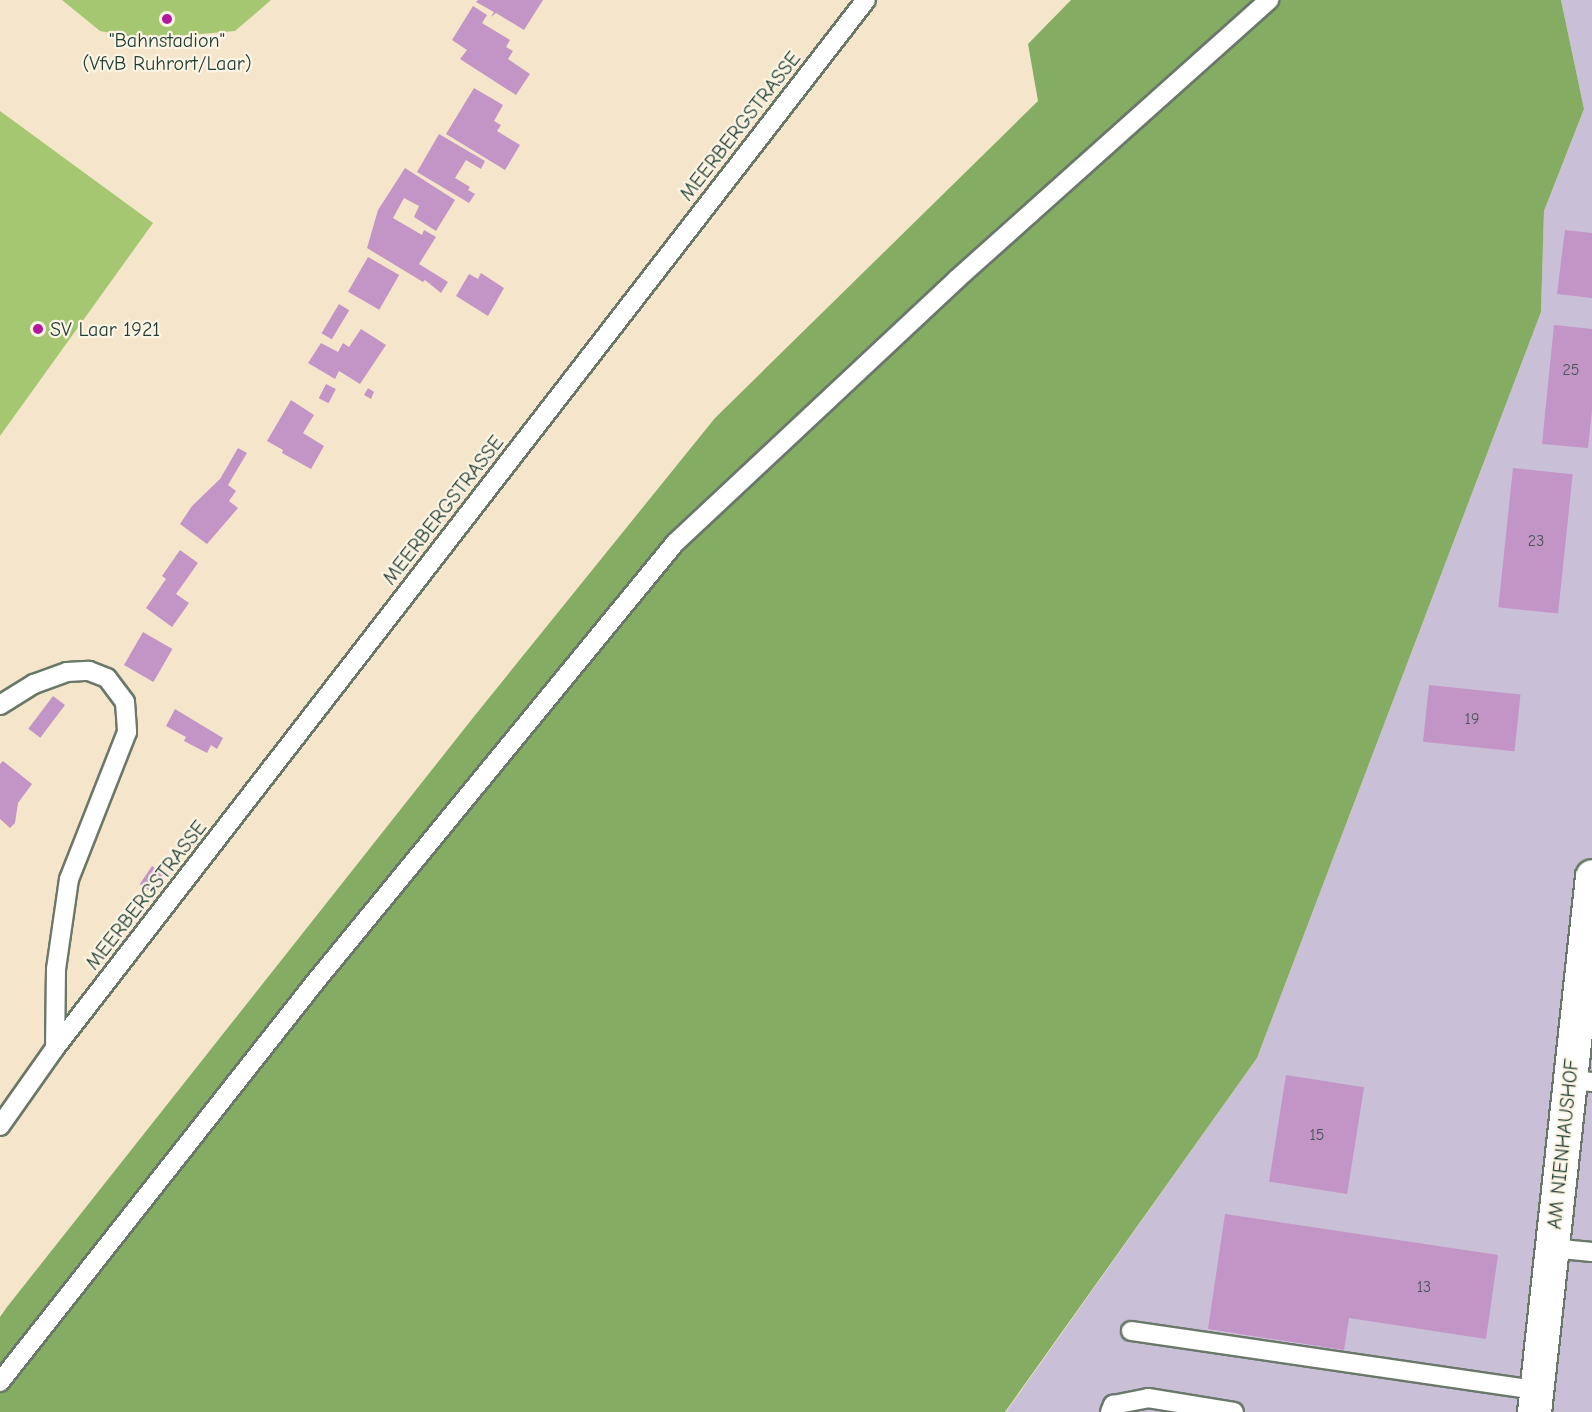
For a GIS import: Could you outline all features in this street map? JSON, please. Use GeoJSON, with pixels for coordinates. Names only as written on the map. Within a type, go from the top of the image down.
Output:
{"type":"FeatureCollection","features":[{"type":"Feature","properties":{"kind":"street","name":"AM NIENHAUSHOF"},"geometry":{"type":"LineString","coordinates":[[1535,1401],[1551,1248],[1581,1081],[1592,876]]}},
{"type":"Feature","properties":{"kind":"lane","name":"MEERBERGSTRASSE"},"geometry":{"type":"LineString","coordinates":[[0,1126],[56,1048],[866,0]]}},
{"type":"Feature","properties":{"kind":"lane"},"geometry":{"type":"LineString","coordinates":[[0,1382],[316,981],[675,543],[957,279],[1269,0]]}},
{"type":"Feature","properties":{"kind":"lane","name":"MEERBERGSTRASSE"},"geometry":{"type":"LineString","coordinates":[[0,705],[34,684],[67,672],[89,671],[107,678],[125,702],[127,732],[69,879],[56,969],[56,1048]]}},
{"type":"Feature","properties":{"kind":"lane"},"geometry":{"type":"LineString","coordinates":[[1551,1248],[1592,1252]]}},
{"type":"Feature","properties":{"kind":"lane"},"geometry":{"type":"LineString","coordinates":[[1131,1331],[1535,1401]]}},
{"type":"Feature","properties":{"kind":"lane"},"geometry":{"type":"LineString","coordinates":[[1110,1412],[1113,1406],[1148,1398],[1234,1412]]}},
{"type":"Feature","properties":{"kind":"shaded area"},"geometry":{"type":"Polygon","coordinates":[[[1561,0],[1592,0],[1592,1412],[1006,1412],[1257,1058],[1541,312],[1544,211],[1584,109],[1561,0]]]}},
{"type":"Feature","properties":{"kind":"green space","name":"\"Bahnstadion\" (VfvB Ruhrort/Laar)"},"geometry":{"type":"Polygon","coordinates":[[[62,0],[271,0],[235,31],[144,39],[100,31],[62,0]]]}},
{"type":"Feature","properties":{"kind":"green space"},"geometry":{"type":"Polygon","coordinates":[[[1071,0],[1561,0],[1584,109],[1544,211],[1541,312],[1257,1058],[1005,1412],[0,1412],[0,1317],[7,1307],[476,714],[715,418],[1038,101],[1028,44],[1071,0]]]}},
{"type":"Feature","properties":{"kind":"green space","name":"SV Laar 1921"},"geometry":{"type":"Polygon","coordinates":[[[0,111],[153,223],[0,436],[0,111]]]}},
{"type":"Feature","properties":{"kind":"building"},"geometry":{"type":"Polygon","coordinates":[[[478,0],[543,0],[524,30],[496,13],[491,17],[494,12],[476,2],[478,0]]]}},
{"type":"Feature","properties":{"kind":"building"},"geometry":{"type":"Polygon","coordinates":[[[473,6],[487,15],[482,23],[510,40],[506,47],[513,51],[508,59],[530,74],[516,95],[460,59],[467,50],[452,40],[473,6]]]}},
{"type":"Feature","properties":{"kind":"building"},"geometry":{"type":"Polygon","coordinates":[[[474,88],[503,105],[494,121],[501,125],[497,131],[520,145],[505,170],[446,134],[474,88]]]}},
{"type":"Feature","properties":{"kind":"building"},"geometry":{"type":"Polygon","coordinates":[[[439,134],[485,161],[481,169],[466,160],[455,178],[470,187],[468,190],[475,194],[469,203],[417,172],[439,134]]]}},
{"type":"Feature","properties":{"kind":"building"},"geometry":{"type":"Polygon","coordinates":[[[405,168],[455,200],[436,231],[414,217],[419,206],[404,198],[393,218],[422,235],[424,230],[436,237],[419,264],[448,282],[441,293],[425,280],[423,282],[367,248],[378,210],[405,168]]]}},
{"type":"Feature","properties":{"kind":"building"},"geometry":{"type":"Polygon","coordinates":[[[1565,230],[1592,233],[1592,298],[1557,294],[1565,230]]]}},
{"type":"Feature","properties":{"kind":"building"},"geometry":{"type":"Polygon","coordinates":[[[368,257],[399,275],[379,310],[348,292],[368,257]]]}},
{"type":"Feature","properties":{"kind":"building"},"geometry":{"type":"Polygon","coordinates":[[[481,273],[504,288],[488,316],[456,296],[469,274],[478,279],[481,273]]]}},
{"type":"Feature","properties":{"kind":"building"},"geometry":{"type":"Polygon","coordinates":[[[339,304],[349,310],[332,339],[321,333],[339,304]]]}},
{"type":"Feature","properties":{"kind":"building"},"geometry":{"type":"Polygon","coordinates":[[[1554,325],[1592,329],[1592,410],[1588,448],[1542,444],[1554,325]]]}},
{"type":"Feature","properties":{"kind":"building"},"geometry":{"type":"Polygon","coordinates":[[[361,329],[386,345],[360,384],[339,371],[335,379],[308,363],[321,343],[338,352],[343,343],[349,347],[361,329]]]}},
{"type":"Feature","properties":{"kind":"building"},"geometry":{"type":"Polygon","coordinates":[[[326,384],[336,389],[329,403],[319,398],[326,384]]]}},
{"type":"Feature","properties":{"kind":"building"},"geometry":{"type":"Polygon","coordinates":[[[368,388],[374,392],[371,399],[364,395],[368,388]]]}},
{"type":"Feature","properties":{"kind":"building"},"geometry":{"type":"Polygon","coordinates":[[[291,400],[314,415],[303,433],[324,446],[311,469],[282,453],[283,450],[267,441],[291,400]]]}},
{"type":"Feature","properties":{"kind":"building"},"geometry":{"type":"Polygon","coordinates":[[[238,448],[247,453],[228,485],[236,491],[229,501],[238,508],[207,544],[180,524],[192,506],[220,479],[238,448]]]}},
{"type":"Feature","properties":{"kind":"building"},"geometry":{"type":"Polygon","coordinates":[[[1513,468],[1573,474],[1558,614],[1498,607],[1513,468]]]}},
{"type":"Feature","properties":{"kind":"building"},"geometry":{"type":"Polygon","coordinates":[[[180,550],[198,563],[176,594],[189,603],[172,627],[146,608],[166,579],[162,576],[180,550]]]}},
{"type":"Feature","properties":{"kind":"building"},"geometry":{"type":"Polygon","coordinates":[[[143,632],[172,649],[153,682],[124,665],[143,632]]]}},
{"type":"Feature","properties":{"kind":"building"},"geometry":{"type":"Polygon","coordinates":[[[1429,685],[1520,695],[1515,751],[1423,742],[1429,685]]]}},
{"type":"Feature","properties":{"kind":"building"},"geometry":{"type":"Polygon","coordinates":[[[53,696],[65,705],[40,738],[28,729],[53,696]]]}},
{"type":"Feature","properties":{"kind":"building"},"geometry":{"type":"Polygon","coordinates":[[[175,709],[223,738],[217,749],[211,745],[207,753],[184,741],[186,737],[166,726],[175,709]]]}},
{"type":"Feature","properties":{"kind":"building"},"geometry":{"type":"Polygon","coordinates":[[[3,761],[32,784],[18,803],[15,823],[10,828],[0,819],[0,764],[3,761]]]}},
{"type":"Feature","properties":{"kind":"building"},"geometry":{"type":"Polygon","coordinates":[[[152,866],[164,874],[151,892],[140,884],[152,866]]]}},
{"type":"Feature","properties":{"kind":"building"},"geometry":{"type":"Polygon","coordinates":[[[1286,1075],[1364,1087],[1347,1194],[1269,1182],[1286,1075]]]}},
{"type":"Feature","properties":{"kind":"building"},"geometry":{"type":"Polygon","coordinates":[[[1225,1214],[1498,1255],[1486,1339],[1349,1318],[1344,1350],[1208,1329],[1225,1214]]]}},
{"type":"Feature","properties":{"kind":"place","name":"\"Bahnstadion\" (VfvB Ruhrort/Laar)"},"geometry":{"type":"Point","coordinates":[167,19]}},
{"type":"Feature","properties":{"kind":"place","name":"SV Laar 1921"},"geometry":{"type":"Point","coordinates":[38,329]}}]}
